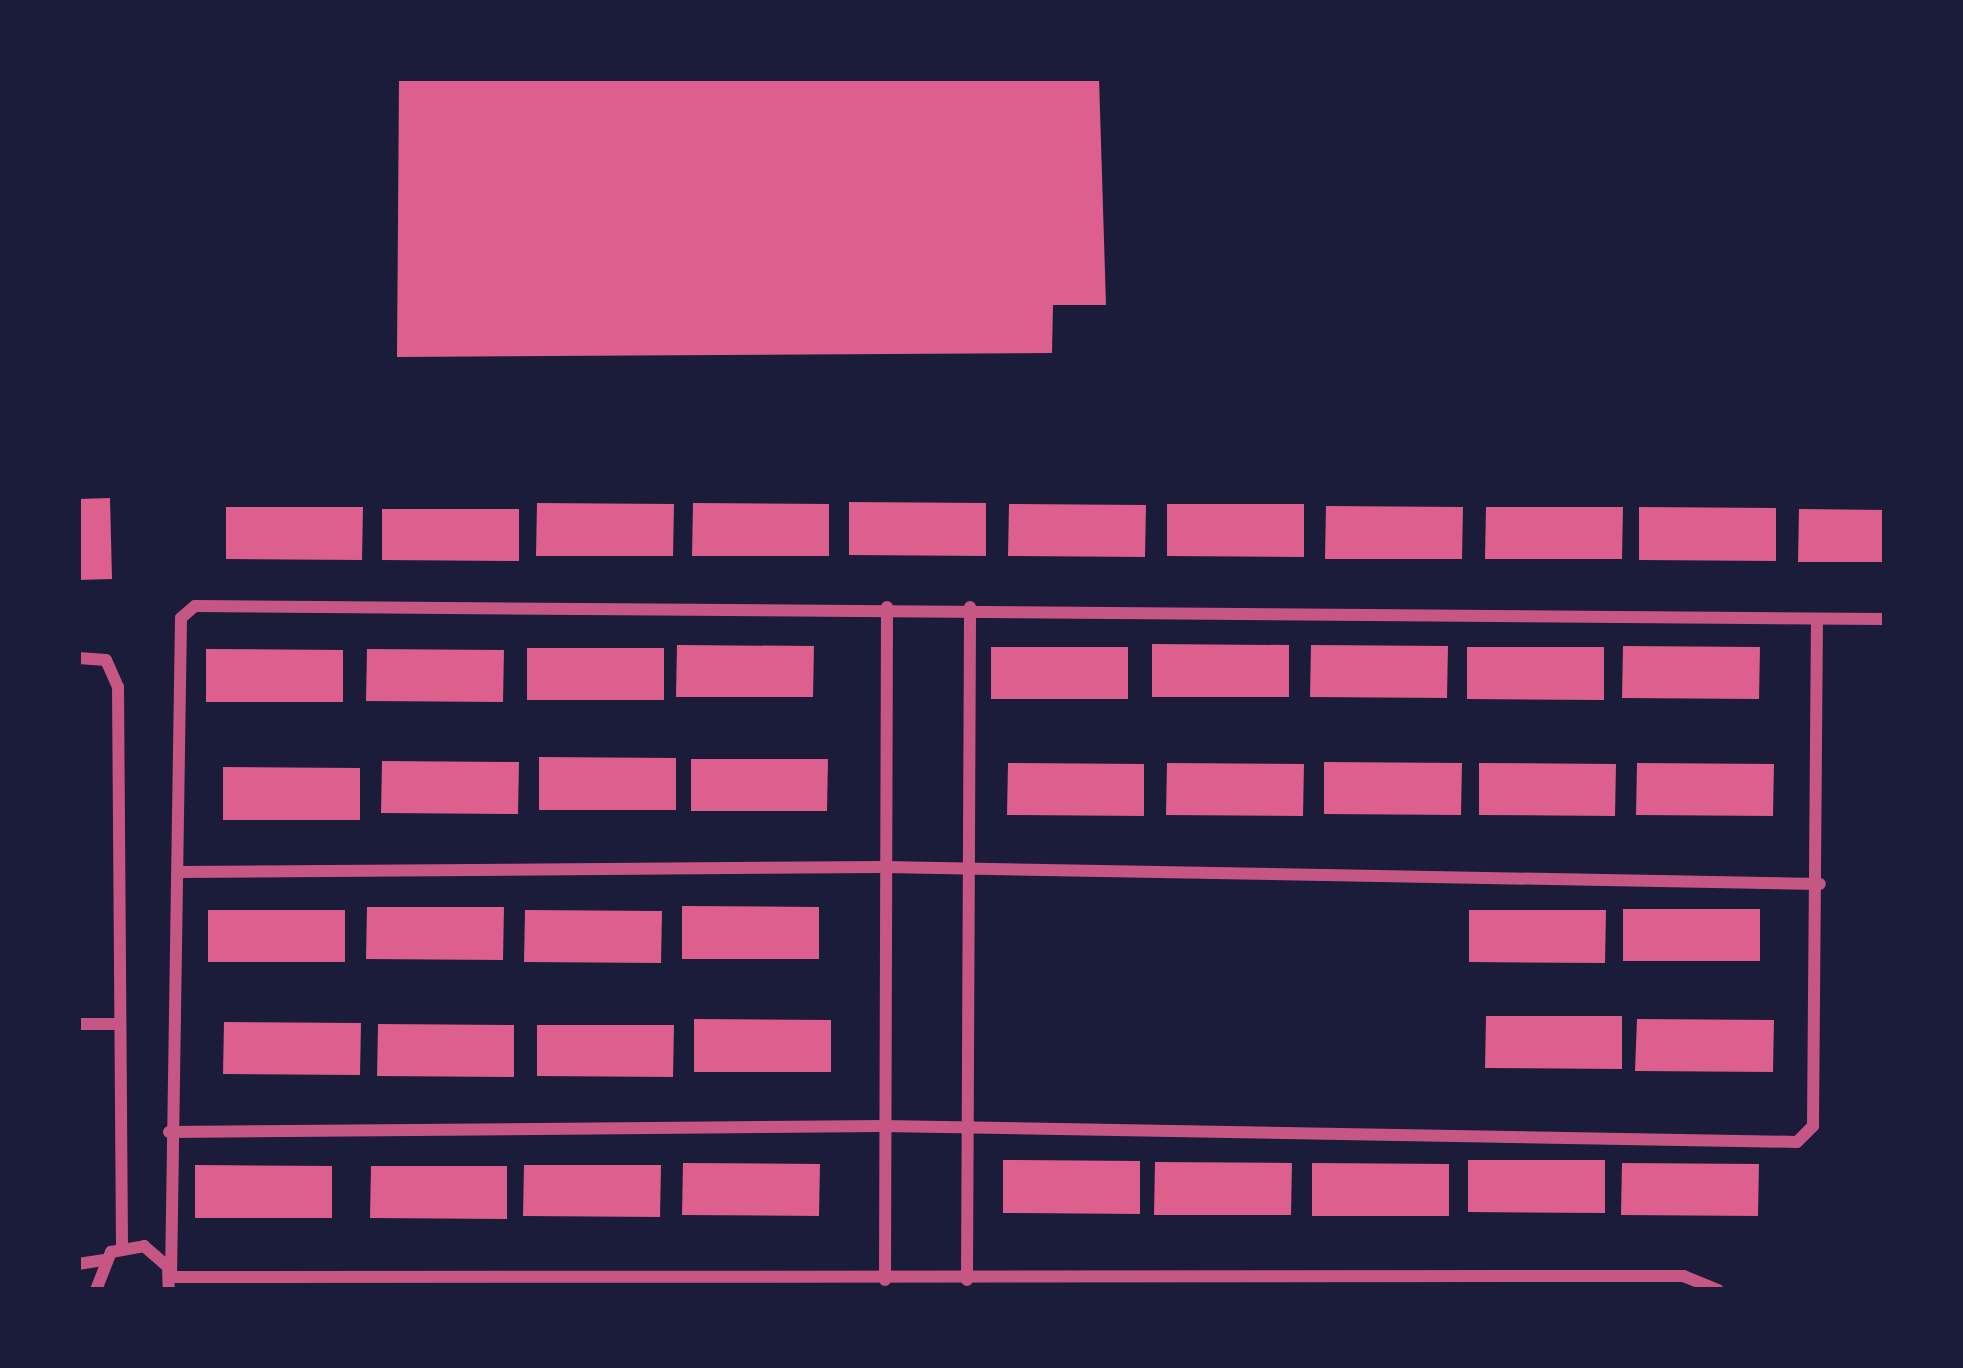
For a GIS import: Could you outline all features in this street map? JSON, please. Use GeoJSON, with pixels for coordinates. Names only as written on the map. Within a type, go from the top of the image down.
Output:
{"type":"FeatureCollection","features":[{"type":"Feature","properties":{"kind":"street"},"geometry":{"type":"LineString","coordinates":[[170,1284],[169,1132],[182,619],[195,607],[970,607],[1885,619]]}},
{"type":"Feature","properties":{"kind":"street"},"geometry":{"type":"LineString","coordinates":[[885,1280],[887,607]]}},
{"type":"Feature","properties":{"kind":"street"},"geometry":{"type":"LineString","coordinates":[[967,1280],[970,607]]}},
{"type":"Feature","properties":{"kind":"street"},"geometry":{"type":"LineString","coordinates":[[169,1132],[884,1126],[1797,1142],[1813,1126],[1820,884],[1817,620]]}},
{"type":"Feature","properties":{"kind":"street"},"geometry":{"type":"LineString","coordinates":[[78,658],[106,660],[118,687],[116,1024],[122,1246]]}},
{"type":"Feature","properties":{"kind":"street"},"geometry":{"type":"LineString","coordinates":[[178,872],[884,867],[1820,884]]}},
{"type":"Feature","properties":{"kind":"street"},"geometry":{"type":"LineString","coordinates":[[78,1024],[116,1024]]}},
{"type":"Feature","properties":{"kind":"street"},"geometry":{"type":"LineString","coordinates":[[78,1264],[103,1260],[122,1246],[154,1250],[170,1284]]}},
{"type":"Feature","properties":{"kind":"street"},"geometry":{"type":"LineString","coordinates":[[97,1290],[103,1260]]}},
{"type":"Feature","properties":{"kind":"street"},"geometry":{"type":"LineString","coordinates":[[170,1284],[885,1280],[943,1285],[967,1280],[1020,1284],[1684,1276],[1718,1290]]}},
{"type":"Feature","properties":{"kind":"building"},"geometry":{"type":"Polygon","coordinates":[[[399,78],[1099,78],[1106,305],[1053,305],[1052,353],[397,357],[399,78]]]}},
{"type":"Feature","properties":{"kind":"building"},"geometry":{"type":"Polygon","coordinates":[[[110,498],[112,579],[78,580],[78,499],[110,498]]]}},
{"type":"Feature","properties":{"kind":"building"},"geometry":{"type":"Polygon","coordinates":[[[849,502],[986,503],[986,556],[849,555],[849,502]]]}},
{"type":"Feature","properties":{"kind":"building"},"geometry":{"type":"Polygon","coordinates":[[[537,503],[674,504],[673,556],[536,556],[537,503]]]}},
{"type":"Feature","properties":{"kind":"building"},"geometry":{"type":"Polygon","coordinates":[[[693,503],[829,504],[829,556],[692,556],[693,503]]]}},
{"type":"Feature","properties":{"kind":"building"},"geometry":{"type":"Polygon","coordinates":[[[1009,504],[1146,505],[1145,557],[1008,556],[1009,504]]]}},
{"type":"Feature","properties":{"kind":"building"},"geometry":{"type":"Polygon","coordinates":[[[1167,504],[1304,504],[1304,557],[1167,556],[1167,504]]]}},
{"type":"Feature","properties":{"kind":"building"},"geometry":{"type":"Polygon","coordinates":[[[1326,506],[1463,507],[1462,559],[1325,559],[1326,506]]]}},
{"type":"Feature","properties":{"kind":"building"},"geometry":{"type":"Polygon","coordinates":[[[226,507],[363,507],[362,560],[226,559],[226,507]]]}},
{"type":"Feature","properties":{"kind":"building"},"geometry":{"type":"Polygon","coordinates":[[[1486,507],[1623,507],[1622,559],[1485,559],[1486,507]]]}},
{"type":"Feature","properties":{"kind":"building"},"geometry":{"type":"Polygon","coordinates":[[[1639,507],[1776,508],[1776,561],[1639,560],[1639,507]]]}},
{"type":"Feature","properties":{"kind":"building"},"geometry":{"type":"Polygon","coordinates":[[[382,509],[519,509],[519,561],[382,560],[382,509]]]}},
{"type":"Feature","properties":{"kind":"building"},"geometry":{"type":"Polygon","coordinates":[[[1799,509],[1885,510],[1885,562],[1798,562],[1799,509]]]}},
{"type":"Feature","properties":{"kind":"building"},"geometry":{"type":"Polygon","coordinates":[[[1152,644],[1289,645],[1289,697],[1152,697],[1152,644]]]}},
{"type":"Feature","properties":{"kind":"building"},"geometry":{"type":"Polygon","coordinates":[[[677,645],[814,646],[813,697],[676,697],[677,645]]]}},
{"type":"Feature","properties":{"kind":"building"},"geometry":{"type":"Polygon","coordinates":[[[1311,645],[1448,646],[1447,698],[1310,697],[1311,645]]]}},
{"type":"Feature","properties":{"kind":"building"},"geometry":{"type":"Polygon","coordinates":[[[1623,646],[1760,647],[1759,699],[1622,698],[1623,646]]]}},
{"type":"Feature","properties":{"kind":"building"},"geometry":{"type":"Polygon","coordinates":[[[991,647],[1128,647],[1128,699],[991,699],[991,647]]]}},
{"type":"Feature","properties":{"kind":"building"},"geometry":{"type":"Polygon","coordinates":[[[1467,647],[1604,647],[1604,700],[1467,699],[1467,647]]]}},
{"type":"Feature","properties":{"kind":"building"},"geometry":{"type":"Polygon","coordinates":[[[527,648],[664,648],[664,700],[527,700],[527,648]]]}},
{"type":"Feature","properties":{"kind":"building"},"geometry":{"type":"Polygon","coordinates":[[[206,649],[343,650],[343,702],[206,702],[206,649]]]}},
{"type":"Feature","properties":{"kind":"building"},"geometry":{"type":"Polygon","coordinates":[[[367,649],[504,650],[503,702],[366,701],[367,649]]]}},
{"type":"Feature","properties":{"kind":"building"},"geometry":{"type":"Polygon","coordinates":[[[539,757],[676,758],[676,810],[539,810],[539,757]]]}},
{"type":"Feature","properties":{"kind":"building"},"geometry":{"type":"Polygon","coordinates":[[[691,759],[828,759],[827,811],[691,811],[691,759]]]}},
{"type":"Feature","properties":{"kind":"building"},"geometry":{"type":"Polygon","coordinates":[[[382,761],[519,762],[518,814],[381,813],[382,761]]]}},
{"type":"Feature","properties":{"kind":"building"},"geometry":{"type":"Polygon","coordinates":[[[1324,762],[1462,763],[1461,815],[1324,814],[1324,762]]]}},
{"type":"Feature","properties":{"kind":"building"},"geometry":{"type":"Polygon","coordinates":[[[1008,763],[1144,764],[1144,816],[1007,815],[1008,763]]]}},
{"type":"Feature","properties":{"kind":"building"},"geometry":{"type":"Polygon","coordinates":[[[1167,763],[1304,764],[1303,816],[1166,815],[1167,763]]]}},
{"type":"Feature","properties":{"kind":"building"},"geometry":{"type":"Polygon","coordinates":[[[1479,763],[1616,764],[1615,816],[1479,815],[1479,763]]]}},
{"type":"Feature","properties":{"kind":"building"},"geometry":{"type":"Polygon","coordinates":[[[1637,763],[1774,764],[1773,816],[1636,815],[1637,763]]]}},
{"type":"Feature","properties":{"kind":"building"},"geometry":{"type":"Polygon","coordinates":[[[223,767],[360,768],[360,820],[223,820],[223,767]]]}},
{"type":"Feature","properties":{"kind":"building"},"geometry":{"type":"Polygon","coordinates":[[[682,906],[819,907],[819,959],[682,959],[682,906]]]}},
{"type":"Feature","properties":{"kind":"building"},"geometry":{"type":"Polygon","coordinates":[[[367,907],[504,907],[503,960],[366,959],[367,907]]]}},
{"type":"Feature","properties":{"kind":"building"},"geometry":{"type":"Polygon","coordinates":[[[1623,909],[1760,909],[1760,961],[1623,961],[1623,909]]]}},
{"type":"Feature","properties":{"kind":"building"},"geometry":{"type":"Polygon","coordinates":[[[208,910],[345,910],[345,962],[208,962],[208,910]]]}},
{"type":"Feature","properties":{"kind":"building"},"geometry":{"type":"Polygon","coordinates":[[[525,910],[662,911],[661,963],[524,962],[525,910]]]}},
{"type":"Feature","properties":{"kind":"building"},"geometry":{"type":"Polygon","coordinates":[[[1469,910],[1606,910],[1605,963],[1469,962],[1469,910]]]}},
{"type":"Feature","properties":{"kind":"building"},"geometry":{"type":"Polygon","coordinates":[[[1486,1016],[1622,1016],[1622,1069],[1485,1068],[1486,1016]]]}},
{"type":"Feature","properties":{"kind":"building"},"geometry":{"type":"Polygon","coordinates":[[[694,1019],[831,1020],[831,1072],[694,1072],[694,1019]]]}},
{"type":"Feature","properties":{"kind":"building"},"geometry":{"type":"Polygon","coordinates":[[[1637,1019],[1774,1020],[1773,1072],[1635,1071],[1637,1019]]]}},
{"type":"Feature","properties":{"kind":"building"},"geometry":{"type":"Polygon","coordinates":[[[224,1022],[361,1023],[360,1075],[223,1074],[224,1022]]]}},
{"type":"Feature","properties":{"kind":"building"},"geometry":{"type":"Polygon","coordinates":[[[378,1024],[514,1025],[514,1077],[377,1076],[378,1024]]]}},
{"type":"Feature","properties":{"kind":"building"},"geometry":{"type":"Polygon","coordinates":[[[537,1025],[674,1025],[673,1077],[537,1076],[537,1025]]]}},
{"type":"Feature","properties":{"kind":"building"},"geometry":{"type":"Polygon","coordinates":[[[1003,1160],[1140,1161],[1140,1214],[1003,1213],[1003,1160]]]}},
{"type":"Feature","properties":{"kind":"building"},"geometry":{"type":"Polygon","coordinates":[[[1468,1160],[1605,1160],[1605,1213],[1468,1212],[1468,1160]]]}},
{"type":"Feature","properties":{"kind":"building"},"geometry":{"type":"Polygon","coordinates":[[[1155,1162],[1292,1163],[1291,1215],[1154,1215],[1155,1162]]]}},
{"type":"Feature","properties":{"kind":"building"},"geometry":{"type":"Polygon","coordinates":[[[683,1163],[820,1164],[819,1216],[682,1215],[683,1163]]]}},
{"type":"Feature","properties":{"kind":"building"},"geometry":{"type":"Polygon","coordinates":[[[1312,1163],[1449,1164],[1449,1216],[1312,1216],[1312,1163]]]}},
{"type":"Feature","properties":{"kind":"building"},"geometry":{"type":"Polygon","coordinates":[[[1622,1163],[1759,1164],[1758,1216],[1621,1215],[1622,1163]]]}},
{"type":"Feature","properties":{"kind":"building"},"geometry":{"type":"Polygon","coordinates":[[[195,1165],[332,1166],[332,1218],[195,1218],[195,1165]]]}},
{"type":"Feature","properties":{"kind":"building"},"geometry":{"type":"Polygon","coordinates":[[[524,1165],[661,1165],[660,1217],[523,1216],[524,1165]]]}},
{"type":"Feature","properties":{"kind":"building"},"geometry":{"type":"Polygon","coordinates":[[[371,1166],[507,1166],[507,1219],[370,1218],[371,1166]]]}}]}
